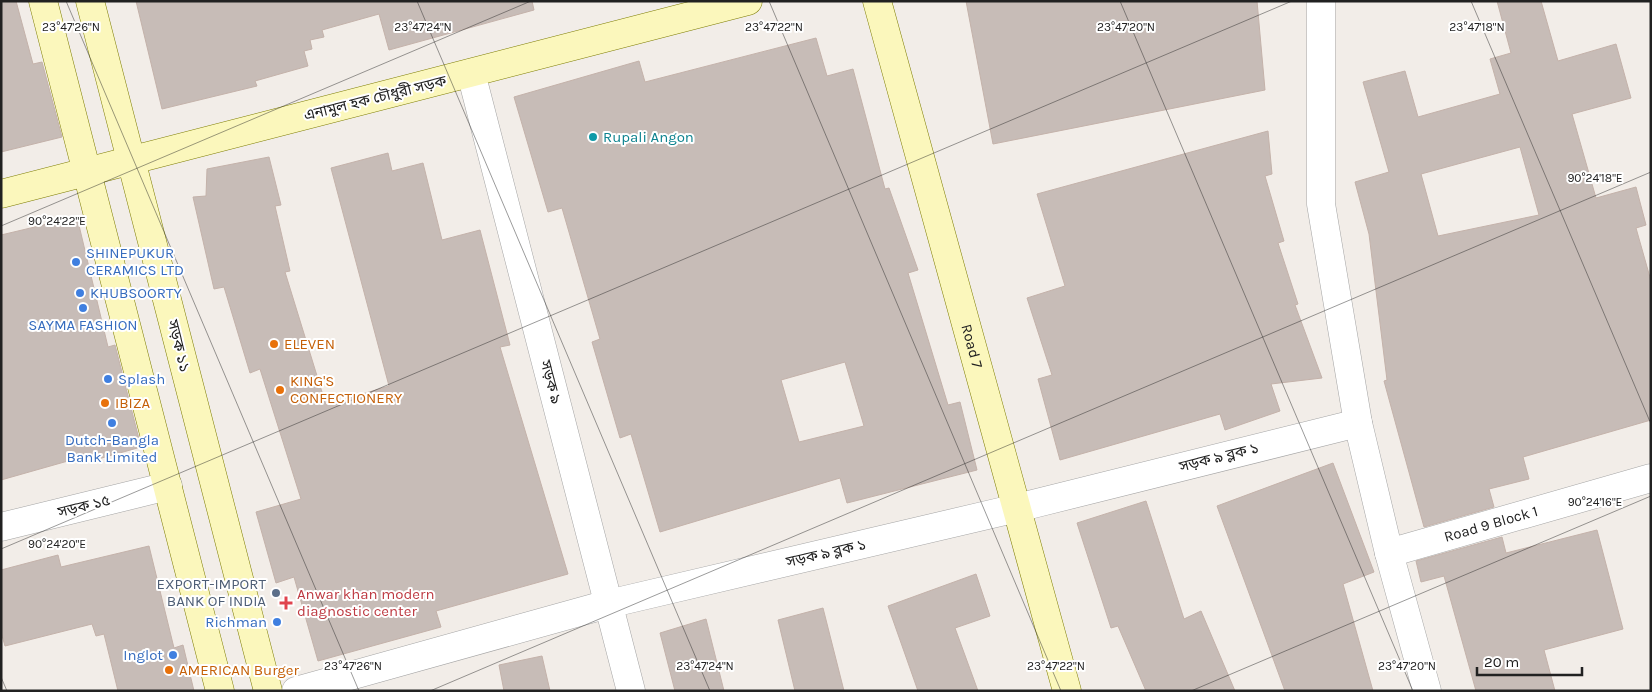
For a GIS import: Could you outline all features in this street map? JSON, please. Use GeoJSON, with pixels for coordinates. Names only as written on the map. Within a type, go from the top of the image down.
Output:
{"type":"FeatureCollection","features":[{"type":"Feature","properties":{"kind":"street"},"geometry":{"type":"LineString","coordinates":[[43,1],[220,691]]}},
{"type":"Feature","properties":{"kind":"street","name":"সড়ক ১১"},"geometry":{"type":"LineString","coordinates":[[90,1],[268,691]]}},
{"type":"Feature","properties":{"kind":"street","name":"এনামুল হক চৌধুরী সড়ক"},"geometry":{"type":"LineString","coordinates":[[1,194],[748,1]]}},
{"type":"Feature","properties":{"kind":"street","name":"Road 7"},"geometry":{"type":"LineString","coordinates":[[877,1],[1067,691]]}},
{"type":"Feature","properties":{"kind":"street"},"geometry":{"type":"LineString","coordinates":[[1321,1],[1321,204],[1358,423],[1389,552],[1427,691]]}},
{"type":"Feature","properties":{"kind":"street","name":"সড়ক ৯"},"geometry":{"type":"LineString","coordinates":[[470,73],[631,691]]}},
{"type":"Feature","properties":{"kind":"street","name":"সড়ক ৯ ব্লক ১"},"geometry":{"type":"LineString","coordinates":[[296,691],[608,604],[1017,508],[1358,423]]}},
{"type":"Feature","properties":{"kind":"street","name":"Road 9 Block 1"},"geometry":{"type":"LineString","coordinates":[[1389,552],[1651,478]]}},
{"type":"Feature","properties":{"kind":"street","name":"সড়ক ১৫"},"geometry":{"type":"LineString","coordinates":[[1,526],[168,486]]}},
{"type":"Feature","properties":{"kind":"building"},"geometry":{"type":"Polygon","coordinates":[[[1,1],[16,1],[33,64],[42,62],[62,137],[1,152],[1,1]]]}},
{"type":"Feature","properties":{"kind":"building"},"geometry":{"type":"Polygon","coordinates":[[[136,1],[532,1],[534,10],[389,50],[379,14],[322,30],[324,37],[310,40],[312,49],[304,51],[308,66],[255,81],[257,86],[162,109],[136,1]]]}},
{"type":"Feature","properties":{"kind":"building"},"geometry":{"type":"Polygon","coordinates":[[[966,1],[1257,1],[1265,90],[993,144],[966,1]]]}},
{"type":"Feature","properties":{"kind":"building"},"geometry":{"type":"Polygon","coordinates":[[[1497,1],[1541,1],[1558,61],[1616,44],[1631,98],[1572,114],[1596,198],[1636,187],[1646,225],[1636,228],[1651,281],[1651,420],[1523,457],[1529,479],[1489,489],[1494,507],[1424,527],[1384,381],[1387,380],[1369,234],[1355,182],[1389,172],[1363,82],[1405,71],[1418,117],[1500,94],[1490,59],[1511,53],[1497,1]],[[1520,147],[1421,174],[1438,236],[1539,215],[1520,147]]]}},
{"type":"Feature","properties":{"kind":"building"},"geometry":{"type":"Polygon","coordinates":[[[816,38],[827,76],[853,69],[885,189],[889,188],[918,270],[908,273],[948,405],[960,402],[977,470],[847,503],[840,478],[660,532],[631,434],[620,438],[592,342],[600,339],[562,208],[548,212],[514,97],[639,61],[645,82],[816,38]],[[845,362],[781,380],[799,442],[864,426],[845,362]]]}},
{"type":"Feature","properties":{"kind":"building"},"geometry":{"type":"Polygon","coordinates":[[[1268,131],[1272,174],[1265,176],[1284,241],[1278,243],[1298,304],[1295,305],[1322,378],[1271,384],[1280,411],[1225,430],[1220,414],[1060,460],[1038,379],[1052,375],[1027,298],[1065,286],[1037,194],[1268,131]]]}},
{"type":"Feature","properties":{"kind":"building"},"geometry":{"type":"Polygon","coordinates":[[[388,153],[392,171],[423,163],[442,240],[480,230],[510,345],[500,347],[568,574],[436,611],[441,627],[318,661],[294,577],[276,583],[256,512],[301,499],[260,369],[250,373],[224,287],[214,289],[193,197],[206,196],[207,169],[269,157],[281,205],[275,206],[290,271],[285,272],[326,405],[389,386],[331,168],[388,153]]]}},
{"type":"Feature","properties":{"kind":"building"},"geometry":{"type":"Polygon","coordinates":[[[77,217],[108,347],[115,345],[141,447],[91,461],[89,455],[1,480],[1,235],[77,217]]]}},
{"type":"Feature","properties":{"kind":"building"},"geometry":{"type":"Polygon","coordinates":[[[1333,463],[1374,572],[1343,584],[1373,691],[1285,691],[1217,506],[1333,463]]]}},
{"type":"Feature","properties":{"kind":"building"},"geometry":{"type":"Polygon","coordinates":[[[1146,501],[1184,619],[1201,611],[1235,691],[1146,691],[1118,626],[1111,628],[1077,523],[1146,501]]]}},
{"type":"Feature","properties":{"kind":"building"},"geometry":{"type":"Polygon","coordinates":[[[1597,530],[1623,629],[1544,650],[1555,691],[1476,691],[1444,576],[1421,582],[1416,561],[1502,537],[1506,553],[1597,530]]]}},
{"type":"Feature","properties":{"kind":"building"},"geometry":{"type":"Polygon","coordinates":[[[149,546],[174,648],[183,645],[194,691],[118,691],[104,634],[96,636],[92,624],[5,646],[1,632],[1,570],[58,555],[61,567],[149,546]]]}},
{"type":"Feature","properties":{"kind":"building"},"geometry":{"type":"Polygon","coordinates":[[[976,574],[990,616],[955,628],[978,691],[918,691],[888,606],[976,574]]]}},
{"type":"Feature","properties":{"kind":"building"},"geometry":{"type":"Polygon","coordinates":[[[823,608],[844,691],[795,691],[778,620],[823,608]]]}},
{"type":"Feature","properties":{"kind":"building"},"geometry":{"type":"Polygon","coordinates":[[[706,619],[724,691],[675,691],[660,633],[706,619]]]}},
{"type":"Feature","properties":{"kind":"building"},"geometry":{"type":"Polygon","coordinates":[[[542,656],[550,691],[504,691],[499,665],[542,656]]]}},
{"type":"Feature","properties":{"kind":"place","name":"Rupali Angon"},"geometry":{"type":"Point","coordinates":[593,137]}},
{"type":"Feature","properties":{"kind":"place","name":"SHINEPUKUR CERAMICS LTD"},"geometry":{"type":"Point","coordinates":[76,262]}},
{"type":"Feature","properties":{"kind":"place","name":"KHUBSOORTY"},"geometry":{"type":"Point","coordinates":[80,293]}},
{"type":"Feature","properties":{"kind":"place","name":"SAYMA FASHION"},"geometry":{"type":"Point","coordinates":[83,308]}},
{"type":"Feature","properties":{"kind":"place","name":"ELEVEN"},"geometry":{"type":"Point","coordinates":[274,344]}},
{"type":"Feature","properties":{"kind":"place","name":"Splash"},"geometry":{"type":"Point","coordinates":[108,379]}},
{"type":"Feature","properties":{"kind":"place","name":"KING'S CONFECTIONERY"},"geometry":{"type":"Point","coordinates":[280,390]}},
{"type":"Feature","properties":{"kind":"place","name":"IBIZA"},"geometry":{"type":"Point","coordinates":[105,403]}},
{"type":"Feature","properties":{"kind":"place","name":"Dutch-Bangla Bank Limited"},"geometry":{"type":"Point","coordinates":[112,423]}},
{"type":"Feature","properties":{"kind":"place","name":"EXPORT-IMPORT BANK OF INDIA"},"geometry":{"type":"Point","coordinates":[276,593]}},
{"type":"Feature","properties":{"kind":"place","name":"Anwar khan modern diagnostic center"},"geometry":{"type":"Point","coordinates":[286,603]}},
{"type":"Feature","properties":{"kind":"place","name":"Richman"},"geometry":{"type":"Point","coordinates":[277,622]}},
{"type":"Feature","properties":{"kind":"place","name":"Inglot"},"geometry":{"type":"Point","coordinates":[173,655]}},
{"type":"Feature","properties":{"kind":"place","name":"AMERICAN Burger"},"geometry":{"type":"Point","coordinates":[169,670]}}]}
